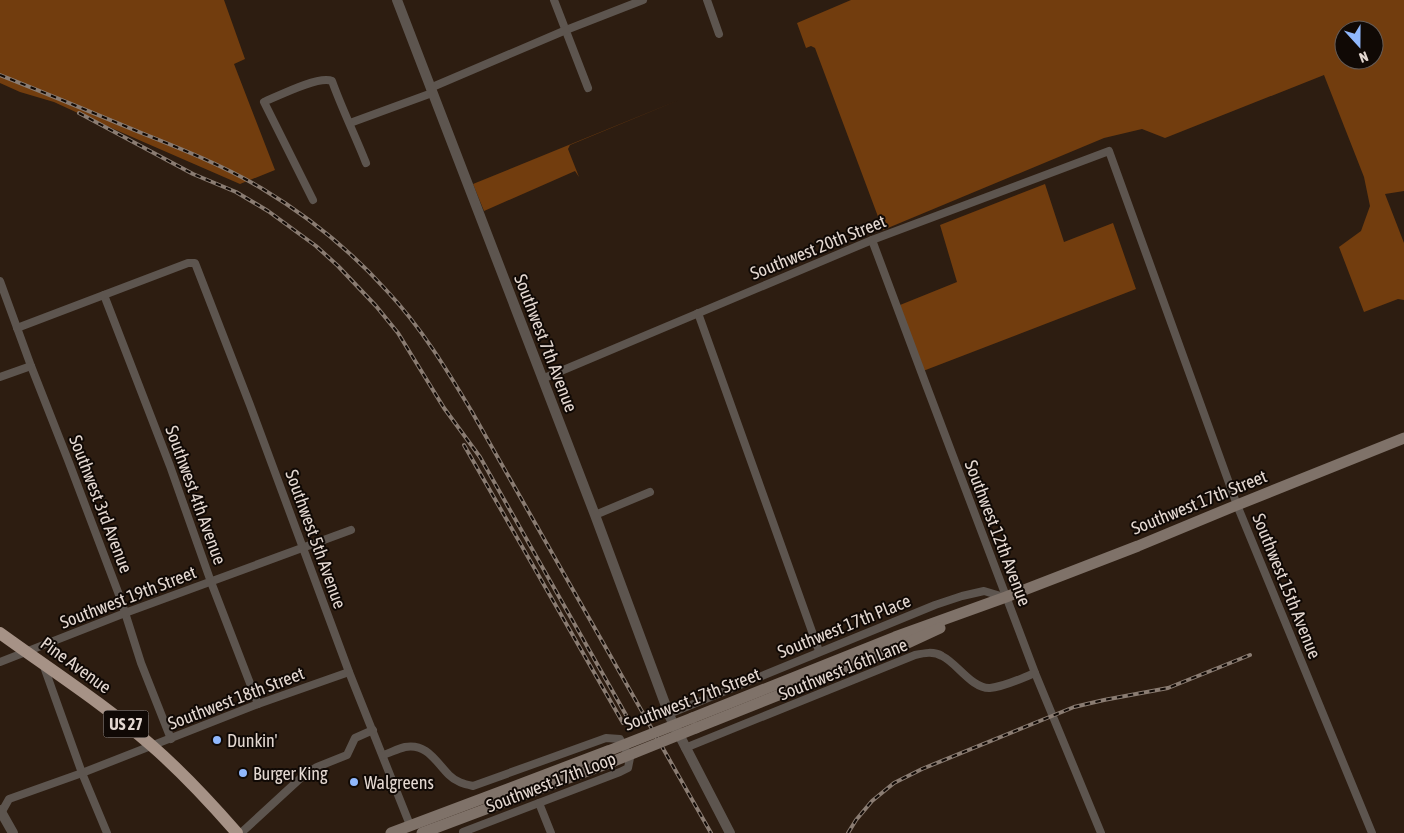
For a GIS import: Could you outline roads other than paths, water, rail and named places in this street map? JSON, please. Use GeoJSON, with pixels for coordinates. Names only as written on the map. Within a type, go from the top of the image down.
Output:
{"type":"FeatureCollection","features":[{"type":"Feature","properties":{"kind":"highway","name":"Pine Avenue"},"geometry":{"type":"LineString","coordinates":[[0,633],[108,710],[152,746],[200,792],[237,833]]}},
{"type":"Feature","properties":{"kind":"main road","name":"Southwest 17th Street"},"geometry":{"type":"LineString","coordinates":[[422,833],[694,723],[899,647],[1006,597],[1138,546],[1404,438]]}},
{"type":"Feature","properties":{"kind":"main road","name":"Southwest 17th Street"},"geometry":{"type":"LineString","coordinates":[[391,833],[611,756]]}},
{"type":"Feature","properties":{"kind":"street","name":"Southwest 7th Avenue"},"geometry":{"type":"LineString","coordinates":[[397,0],[595,514],[669,714],[730,833]]}},
{"type":"Feature","properties":{"kind":"street"},"geometry":{"type":"LineString","coordinates":[[554,0],[588,88]]}},
{"type":"Feature","properties":{"kind":"street"},"geometry":{"type":"LineString","coordinates":[[350,123],[431,91],[566,30],[643,0]]}},
{"type":"Feature","properties":{"kind":"street"},"geometry":{"type":"LineString","coordinates":[[707,0],[719,34]]}},
{"type":"Feature","properties":{"kind":"street"},"geometry":{"type":"LineString","coordinates":[[313,200],[264,102],[314,82],[328,79],[332,81],[366,163]]}},
{"type":"Feature","properties":{"kind":"street","name":"Southwest 20th Street"},"geometry":{"type":"LineString","coordinates":[[542,379],[872,240],[1109,151]]}},
{"type":"Feature","properties":{"kind":"street","name":"Southwest 15th Avenue"},"geometry":{"type":"LineString","coordinates":[[1109,151],[1237,505],[1372,833]]}},
{"type":"Feature","properties":{"kind":"street","name":"Southwest 12th Avenue"},"geometry":{"type":"LineString","coordinates":[[872,240],[1035,674],[1101,833]]}},
{"type":"Feature","properties":{"kind":"street","name":"Southwest 5th Avenue"},"geometry":{"type":"LineString","coordinates":[[104,295],[188,263],[195,263],[304,547],[349,672],[410,825]]}},
{"type":"Feature","properties":{"kind":"street","name":"Southwest 3rd Avenue"},"geometry":{"type":"LineString","coordinates":[[0,282],[81,493],[125,613],[140,663],[171,739]]}},
{"type":"Feature","properties":{"kind":"street"},"geometry":{"type":"LineString","coordinates":[[17,328],[104,295]]}},
{"type":"Feature","properties":{"kind":"street","name":"Southwest 4th Avenue"},"geometry":{"type":"LineString","coordinates":[[104,295],[170,466],[211,582],[258,704]]}},
{"type":"Feature","properties":{"kind":"street"},"geometry":{"type":"LineString","coordinates":[[698,312],[819,651]]}},
{"type":"Feature","properties":{"kind":"street"},"geometry":{"type":"LineString","coordinates":[[0,377],[31,366]]}},
{"type":"Feature","properties":{"kind":"street"},"geometry":{"type":"LineString","coordinates":[[595,514],[650,492]]}},
{"type":"Feature","properties":{"kind":"street","name":"Southwest 19th Street"},"geometry":{"type":"LineString","coordinates":[[0,662],[125,613],[351,530]]}},
{"type":"Feature","properties":{"kind":"street","name":"Southwest 17th Place"},"geometry":{"type":"LineString","coordinates":[[669,714],[935,604],[984,591],[1006,597]]}},
{"type":"Feature","properties":{"kind":"street","name":"Southwest 16th Lane"},"geometry":{"type":"LineString","coordinates":[[685,748],[916,655],[929,652],[942,656],[977,684],[988,688],[1000,686],[1035,674]]}},
{"type":"Feature","properties":{"kind":"street"},"geometry":{"type":"LineString","coordinates":[[42,663],[82,773],[107,833]]}},
{"type":"Feature","properties":{"kind":"street","name":"Southwest 18th Street"},"geometry":{"type":"LineString","coordinates":[[1,812],[9,800],[258,704],[349,672]]}},
{"type":"Feature","properties":{"kind":"street"},"geometry":{"type":"LineString","coordinates":[[241,833],[304,775],[317,767],[347,755],[354,738],[373,730]]}},
{"type":"Feature","properties":{"kind":"street","name":"Southwest 17th Loop"},"geometry":{"type":"LineString","coordinates":[[383,756],[406,747],[419,748],[431,754],[449,776],[460,783],[473,786],[606,738],[620,739],[630,758],[628,768],[620,772],[463,832]]}},
{"type":"Feature","properties":{"kind":"street"},"geometry":{"type":"LineString","coordinates":[[539,803],[551,833]]}},
{"type":"Feature","properties":{"kind":"street"},"geometry":{"type":"LineString","coordinates":[[1,812],[13,833]]}},
{"type":"Feature","properties":{"kind":"railway"},"geometry":{"type":"LineString","coordinates":[[0,75],[189,152],[247,180],[312,222],[344,248],[373,276],[411,319],[463,396],[711,833]]}},
{"type":"Feature","properties":{"kind":"railway"},"geometry":{"type":"LineString","coordinates":[[79,113],[193,174],[236,192],[268,211],[316,246],[376,306],[398,333],[444,408],[480,457],[626,715]]}},
{"type":"Feature","properties":{"kind":"railway"},"geometry":{"type":"LineString","coordinates":[[464,445],[623,723]]}},
{"type":"Feature","properties":{"kind":"railway"},"geometry":{"type":"LineString","coordinates":[[848,833],[872,801],[894,783],[922,769],[1074,707],[1168,688],[1250,655]]}},
{"type":"Feature","properties":{"kind":"place","name":"Dunkin'"},"geometry":{"type":"Point","coordinates":[217,740]}},
{"type":"Feature","properties":{"kind":"place","name":"Burger King"},"geometry":{"type":"Point","coordinates":[243,773]}},
{"type":"Feature","properties":{"kind":"place","name":"Walgreens"},"geometry":{"type":"Point","coordinates":[354,782]}}]}
